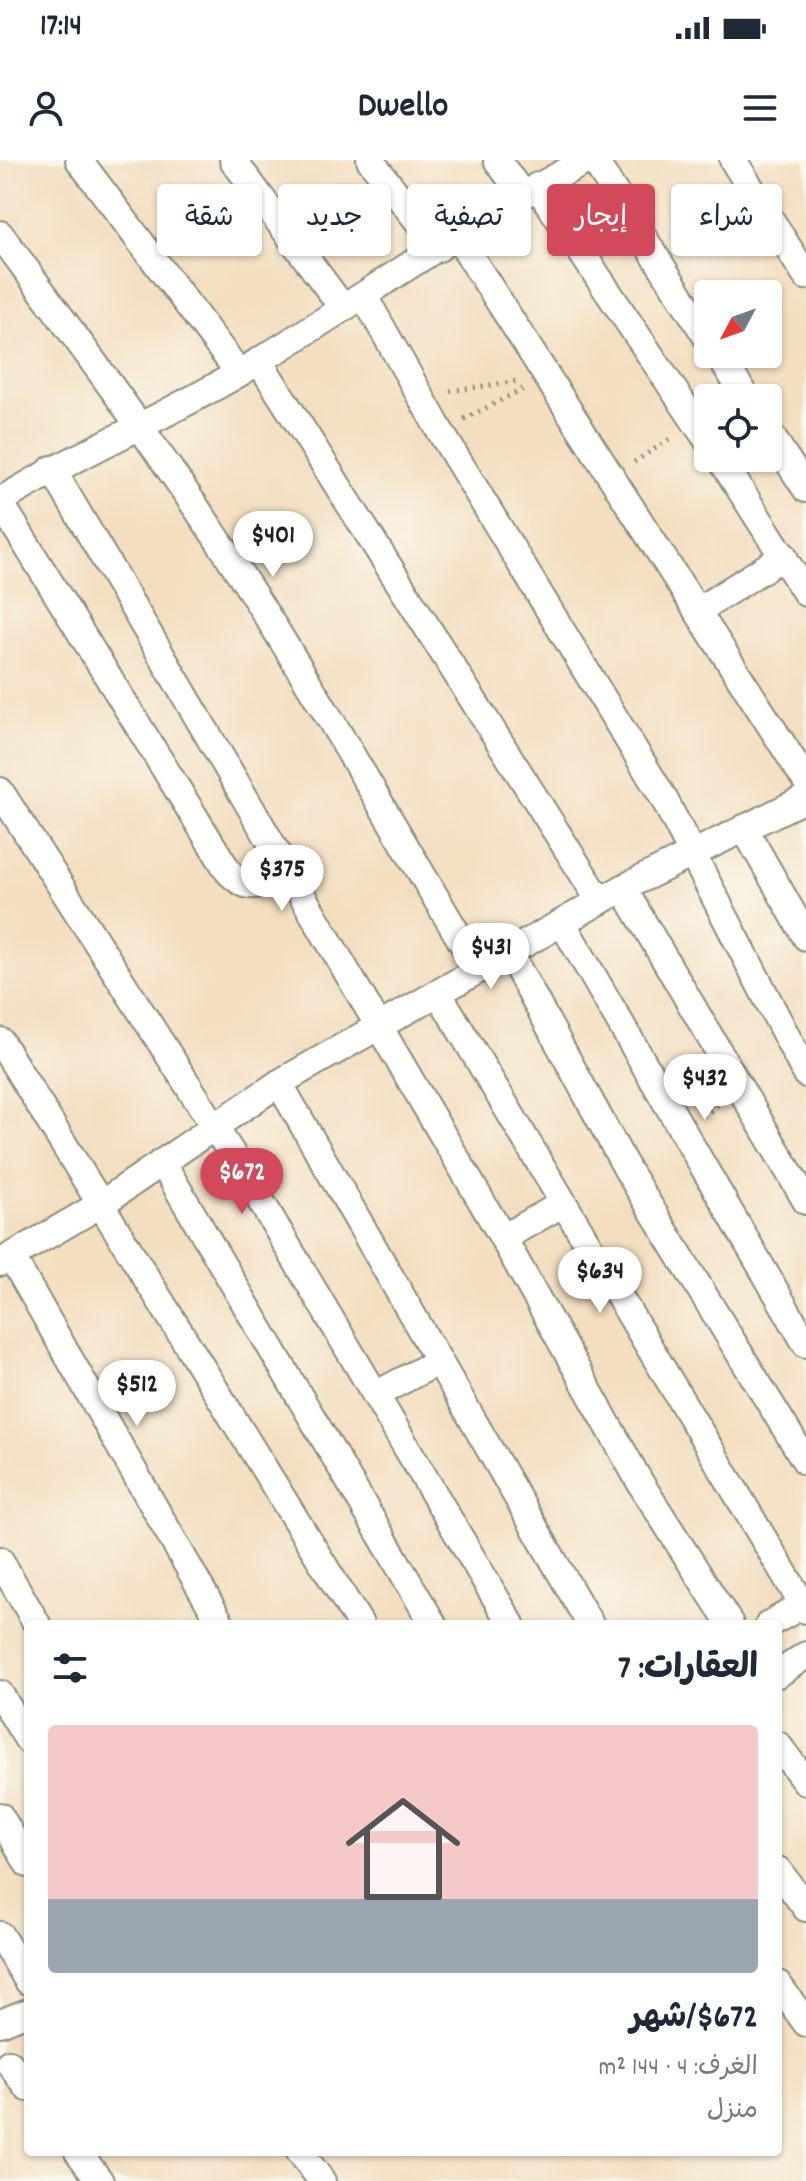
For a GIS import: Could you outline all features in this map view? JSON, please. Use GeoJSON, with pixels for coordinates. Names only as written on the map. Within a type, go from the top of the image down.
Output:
{"type":"FeatureCollection","features":[{"type":"Feature","properties":{"kind":"street"},"geometry":{"type":"LineString","coordinates":[[79,160],[249,367],[600,901]]}},
{"type":"Feature","properties":{"kind":"street"},"geometry":{"type":"LineString","coordinates":[[233,160],[353,302],[421,396],[663,797],[690,855],[806,1074]]}},
{"type":"Feature","properties":{"kind":"street"},"geometry":{"type":"LineString","coordinates":[[370,160],[407,199]]}},
{"type":"Feature","properties":{"kind":"street"},"geometry":{"type":"LineString","coordinates":[[497,160],[523,184]]}},
{"type":"Feature","properties":{"kind":"street"},"geometry":{"type":"LineString","coordinates":[[531,189],[588,160]]}},
{"type":"Feature","properties":{"kind":"street"},"geometry":{"type":"LineString","coordinates":[[594,160],[694,317]]}},
{"type":"Feature","properties":{"kind":"street"},"geometry":{"type":"LineString","coordinates":[[733,160],[806,276]]}},
{"type":"Feature","properties":{"kind":"street"},"geometry":{"type":"LineString","coordinates":[[531,193],[694,421]]}},
{"type":"Feature","properties":{"kind":"street"},"geometry":{"type":"LineString","coordinates":[[0,234],[142,427],[301,671],[478,969]]}},
{"type":"Feature","properties":{"kind":"street"},"geometry":{"type":"LineString","coordinates":[[285,871],[249,886],[240,884],[228,871],[0,501],[52,469],[142,427],[249,367],[426,256]]}},
{"type":"Feature","properties":{"kind":"street"},"geometry":{"type":"LineString","coordinates":[[458,256],[547,377],[806,781]]}},
{"type":"Feature","properties":{"kind":"street"},"geometry":{"type":"LineString","coordinates":[[782,452],[806,489]]}},
{"type":"Feature","properties":{"kind":"street"},"geometry":{"type":"LineString","coordinates":[[52,469],[503,1238],[641,1484],[727,1620]]}},
{"type":"Feature","properties":{"kind":"street"},"geometry":{"type":"LineString","coordinates":[[729,472],[806,593]]}},
{"type":"Feature","properties":{"kind":"street"},"geometry":{"type":"LineString","coordinates":[[699,610],[784,556]]}},
{"type":"Feature","properties":{"kind":"street"},"geometry":{"type":"LineString","coordinates":[[0,791],[214,1126],[377,1394],[509,1620]]}},
{"type":"Feature","properties":{"kind":"street"},"geometry":{"type":"LineString","coordinates":[[219,1620],[6,1259],[101,1204],[279,1083],[381,1028],[478,969],[510,954],[623,888],[806,798]]}},
{"type":"Feature","properties":{"kind":"street"},"geometry":{"type":"LineString","coordinates":[[744,828],[806,937]]}},
{"type":"Feature","properties":{"kind":"street"},"geometry":{"type":"LineString","coordinates":[[623,888],[806,1201]]}},
{"type":"Feature","properties":{"kind":"street"},"geometry":{"type":"LineString","coordinates":[[563,924],[806,1344]]}},
{"type":"Feature","properties":{"kind":"street"},"geometry":{"type":"LineString","coordinates":[[510,954],[628,1171],[806,1462]]}},
{"type":"Feature","properties":{"kind":"street"},"geometry":{"type":"LineString","coordinates":[[439,994],[804,1608],[778,1620]]}},
{"type":"Feature","properties":{"kind":"street"},"geometry":{"type":"LineString","coordinates":[[0,1041],[358,1620]]}},
{"type":"Feature","properties":{"kind":"street"},"geometry":{"type":"LineString","coordinates":[[279,1083],[588,1620]]}},
{"type":"Feature","properties":{"kind":"street"},"geometry":{"type":"LineString","coordinates":[[162,1162],[431,1620]]}},
{"type":"Feature","properties":{"kind":"street"},"geometry":{"type":"LineString","coordinates":[[503,1238],[562,1204]]}},
{"type":"Feature","properties":{"kind":"street"},"geometry":{"type":"LineString","coordinates":[[377,1394],[439,1361]]}},
{"type":"Feature","properties":{"kind":"street"},"geometry":{"type":"LineString","coordinates":[[0,1560],[35,1620]]}},
{"type":"Feature","properties":{"kind":"street"},"geometry":{"type":"LineString","coordinates":[[782,1671],[806,1655]]}},
{"type":"Feature","properties":{"kind":"street"},"geometry":{"type":"LineString","coordinates":[[0,1694],[24,1733]]}},
{"type":"Feature","properties":{"kind":"street"},"geometry":{"type":"LineString","coordinates":[[782,1750],[806,1782]]}},
{"type":"Feature","properties":{"kind":"street"},"geometry":{"type":"LineString","coordinates":[[0,1816],[24,1857]]}},
{"type":"Feature","properties":{"kind":"street"},"geometry":{"type":"LineString","coordinates":[[782,1875],[806,1908]]}},
{"type":"Feature","properties":{"kind":"street"},"geometry":{"type":"LineString","coordinates":[[0,1935],[24,1974]]}},
{"type":"Feature","properties":{"kind":"street"},"geometry":{"type":"LineString","coordinates":[[782,1990],[806,2023]]}},
{"type":"Feature","properties":{"kind":"street"},"geometry":{"type":"LineString","coordinates":[[0,2023],[24,2014]]}},
{"type":"Feature","properties":{"kind":"street"},"geometry":{"type":"LineString","coordinates":[[12,2062],[24,2082]]}},
{"type":"Feature","properties":{"kind":"street"},"geometry":{"type":"LineString","coordinates":[[81,2156],[100,2181]]}},
{"type":"Feature","properties":{"kind":"street"},"geometry":{"type":"LineString","coordinates":[[303,2156],[322,2181]]}},
{"type":"Feature","properties":{"kind":"path"},"geometry":{"type":"LineString","coordinates":[[421,396],[547,377]]}},
{"type":"Feature","properties":{"kind":"path"},"geometry":{"type":"LineString","coordinates":[[440,431],[547,377]]}},
{"type":"Feature","properties":{"kind":"path"},"geometry":{"type":"LineString","coordinates":[[610,478],[694,436]]}}]}
